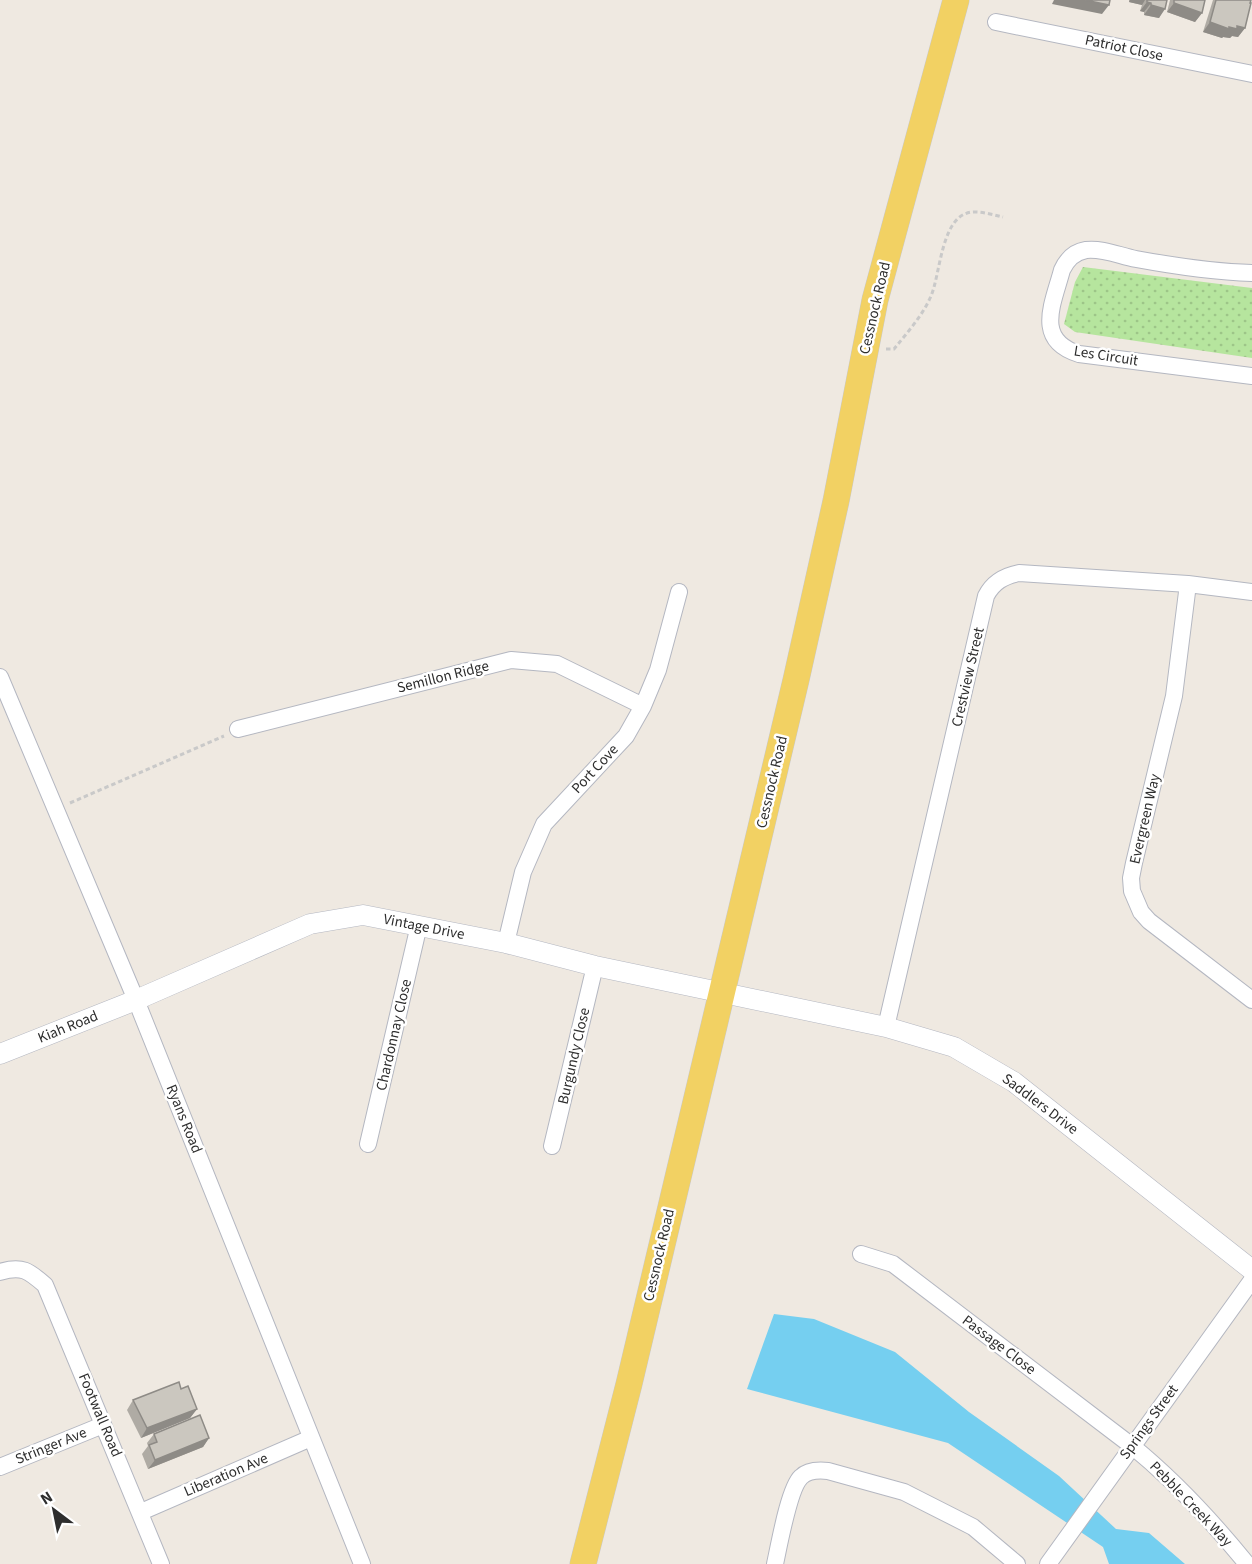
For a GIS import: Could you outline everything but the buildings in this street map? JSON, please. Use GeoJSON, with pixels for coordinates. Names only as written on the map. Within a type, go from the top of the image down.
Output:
{"type":"FeatureCollection","features":[{"type":"Feature","properties":{"kind":"main road","name":"Cessnock Road"},"geometry":{"type":"LineString","coordinates":[[583,1564],[629,1384],[826,548],[875,300],[956,0]]}},
{"type":"Feature","properties":{"kind":"street","name":"Patriot Close"},"geometry":{"type":"LineString","coordinates":[[996,21],[1252,74]]}},
{"type":"Feature","properties":{"kind":"street","name":"Les Circuit"},"geometry":{"type":"LineString","coordinates":[[1252,273],[1231,273],[1083,250],[1066,262],[1062,270],[1049,323],[1057,342],[1067,350],[1079,354],[1252,376]]}},
{"type":"Feature","properties":{"kind":"street","name":"Crestview Street"},"geometry":{"type":"LineString","coordinates":[[886,1027],[989,590],[1002,578],[1019,573],[1188,584],[1252,592]]}},
{"type":"Feature","properties":{"kind":"street","name":"Evergreen Way"},"geometry":{"type":"LineString","coordinates":[[1188,584],[1174,696],[1134,863],[1131,878],[1132,891],[1136,902],[1149,921],[1252,999]]}},
{"type":"Feature","properties":{"kind":"street","name":"Port Cove"},"geometry":{"type":"LineString","coordinates":[[506,943],[523,872],[544,824],[626,736],[658,670],[679,592]]}},
{"type":"Feature","properties":{"kind":"street","name":"Semillon Ridge"},"geometry":{"type":"LineString","coordinates":[[238,729],[511,660],[557,664],[643,705]]}},
{"type":"Feature","properties":{"kind":"street","name":"Ryans Road"},"geometry":{"type":"LineString","coordinates":[[0,677],[136,1000],[362,1564]]}},
{"type":"Feature","properties":{"kind":"street","name":"Vintage Drive"},"geometry":{"type":"LineString","coordinates":[[136,1000],[310,924],[363,915],[506,943],[595,966],[721,993]]}},
{"type":"Feature","properties":{"kind":"street","name":"Chardonnay Close"},"geometry":{"type":"LineString","coordinates":[[368,1144],[419,926]]}},
{"type":"Feature","properties":{"kind":"street","name":"Burgundy Close"},"geometry":{"type":"LineString","coordinates":[[552,1146],[595,966]]}},
{"type":"Feature","properties":{"kind":"street","name":"Saddlers Drive"},"geometry":{"type":"LineString","coordinates":[[721,993],[886,1027],[954,1047],[1014,1082],[1252,1270]]}},
{"type":"Feature","properties":{"kind":"street","name":"Kiah Road"},"geometry":{"type":"LineString","coordinates":[[0,1054],[136,1000]]}},
{"type":"Feature","properties":{"kind":"street","name":"Passage Close"},"geometry":{"type":"LineString","coordinates":[[861,1254],[893,1264],[1132,1446]]}},
{"type":"Feature","properties":{"kind":"street","name":"Footwall Road"},"geometry":{"type":"LineString","coordinates":[[0,1272],[13,1267],[30,1272],[45,1285],[161,1564]]}},
{"type":"Feature","properties":{"kind":"street","name":"Springs Street"},"geometry":{"type":"LineString","coordinates":[[1052,1557],[1252,1280]]}},
{"type":"Feature","properties":{"kind":"street","name":"Stringer Ave"},"geometry":{"type":"LineString","coordinates":[[0,1467],[103,1425]]}},
{"type":"Feature","properties":{"kind":"street","name":"Liberation Ave"},"geometry":{"type":"LineString","coordinates":[[141,1512],[311,1438]]}},
{"type":"Feature","properties":{"kind":"street","name":"Pebble Creek Way"},"geometry":{"type":"LineString","coordinates":[[1132,1446],[1153,1463],[1212,1522],[1247,1564]]}},
{"type":"Feature","properties":{"kind":"street"},"geometry":{"type":"LineString","coordinates":[[775,1564],[794,1487],[801,1476],[816,1470],[828,1471],[904,1492],[973,1527],[1017,1564]]}},
{"type":"Feature","properties":{"kind":"path"},"geometry":{"type":"LineString","coordinates":[[881,349],[894,349],[911,328],[931,296],[948,231],[957,219],[964,214],[975,212],[1003,217]]}},
{"type":"Feature","properties":{"kind":"path"},"geometry":{"type":"LineString","coordinates":[[55,810],[209,744],[238,729]]}},
{"type":"Feature","properties":{"kind":"green space"},"geometry":{"type":"Polygon","coordinates":[[[1083,267],[1252,288],[1252,358],[1075,332],[1064,324],[1075,282],[1083,267]]]}},
{"type":"Feature","properties":{"kind":"water"},"geometry":{"type":"Polygon","coordinates":[[[774,1314],[814,1319],[895,1352],[969,1412],[1059,1476],[1116,1529],[1149,1533],[1185,1564],[1109,1564],[1103,1547],[948,1443],[747,1389],[774,1314]]]}}]}
